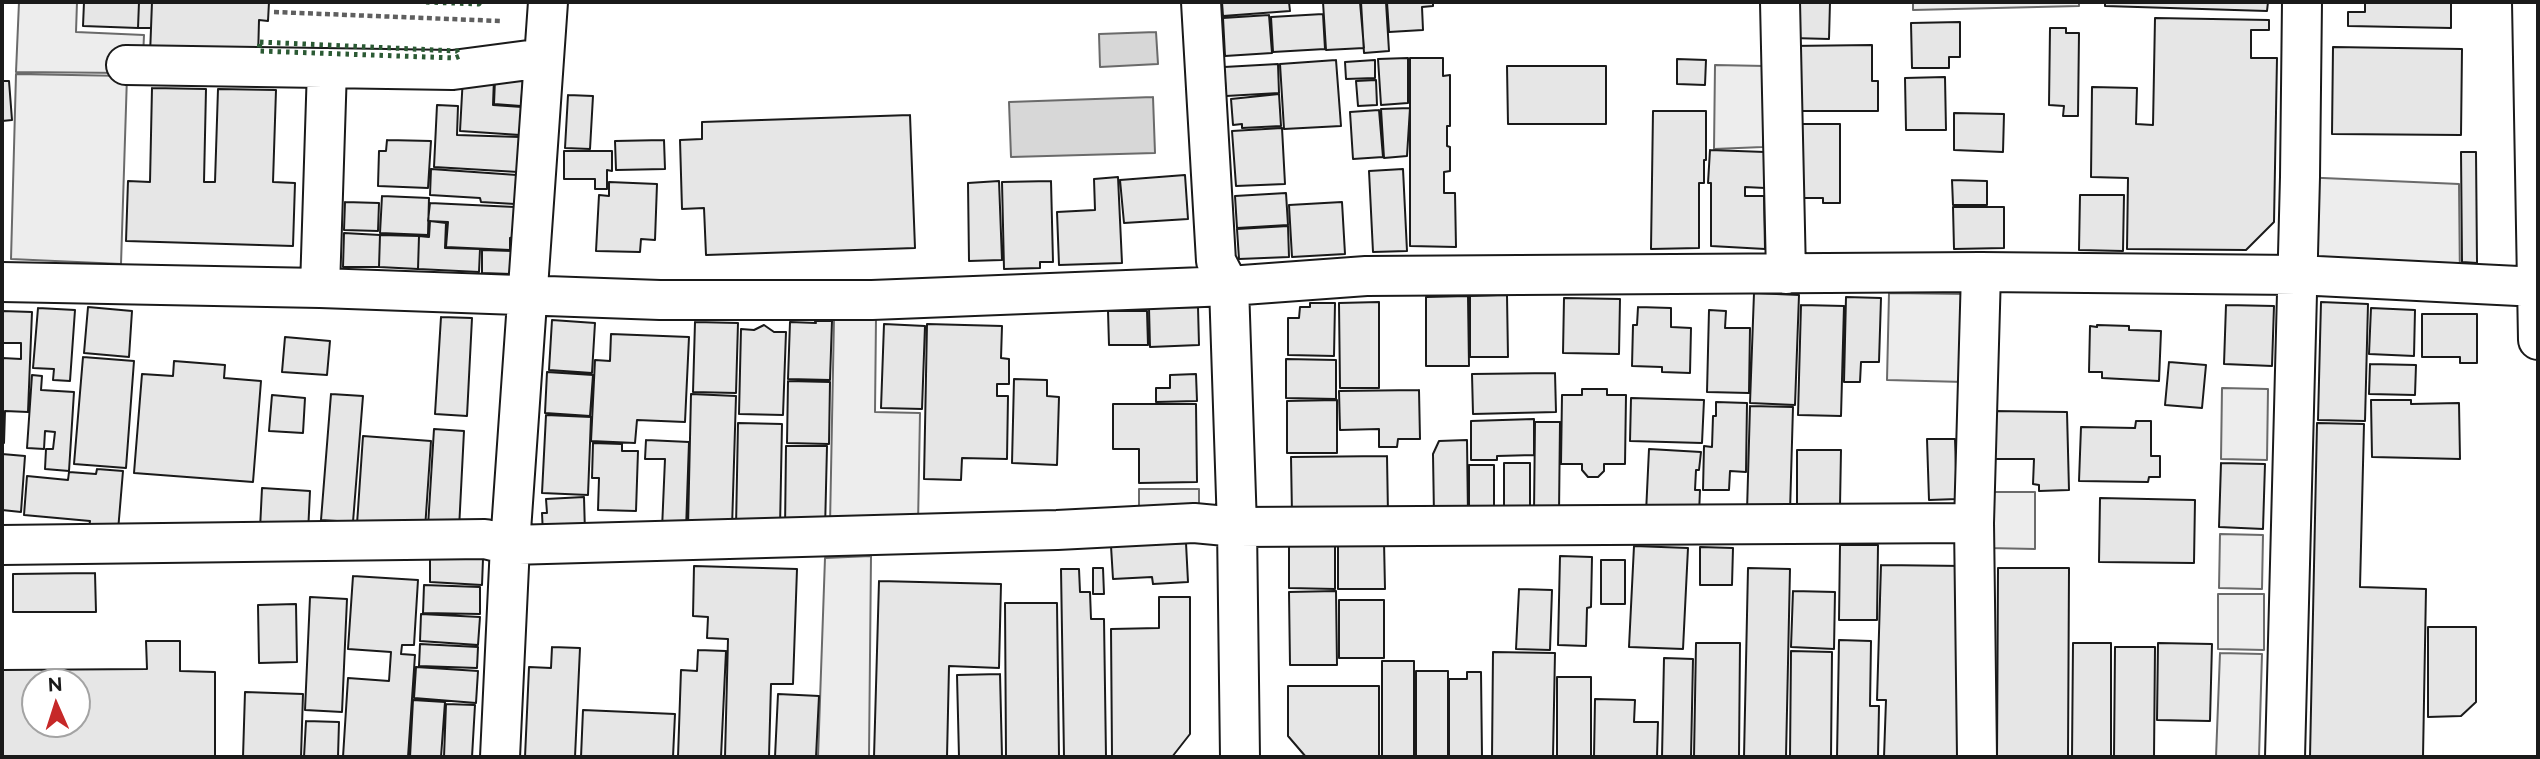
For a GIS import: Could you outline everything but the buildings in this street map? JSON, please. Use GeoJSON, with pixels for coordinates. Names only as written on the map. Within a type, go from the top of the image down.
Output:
{"type":"FeatureCollection","features":[{"type":"Feature","properties":{"kind":"street"},"geometry":{"type":"LineString","coordinates":[[1201,2],[1216,261],[1229,286],[1237,527],[1240,757]]}},
{"type":"Feature","properties":{"kind":"street"},"geometry":{"type":"LineString","coordinates":[[1780,2],[1786,274]]}},
{"type":"Feature","properties":{"kind":"street"},"geometry":{"type":"LineString","coordinates":[[2285,757],[2302,2]]}},
{"type":"Feature","properties":{"kind":"street"},"geometry":{"type":"LineString","coordinates":[[2532,2],[2538,340]]}},
{"type":"Feature","properties":{"kind":"street"},"geometry":{"type":"LineString","coordinates":[[126,65],[453,70],[546,28],[510,545],[500,757]]}},
{"type":"Feature","properties":{"kind":"street"},"geometry":{"type":"LineString","coordinates":[[320,288],[327,68]]}},
{"type":"Feature","properties":{"kind":"street"},"geometry":{"type":"LineString","coordinates":[[1977,757],[1974,523],[1981,272]]}},
{"type":"Feature","properties":{"kind":"street"},"geometry":{"type":"LineString","coordinates":[[2,282],[320,288],[660,300],[872,300],[1229,286],[1366,276],[1981,272],[2297,275],[2538,287]]}},
{"type":"Feature","properties":{"kind":"street"},"geometry":{"type":"LineString","coordinates":[[2,545],[485,538],[510,545],[1043,530],[1194,523],[1237,527],[1974,523]]}},
{"type":"Feature","properties":{"kind":"path"},"geometry":{"type":"LineString","coordinates":[[274,12],[546,28]]}},
{"type":"Feature","properties":{"kind":"shaded area"},"geometry":{"type":"Polygon","coordinates":[[[19,2],[77,2],[76,32],[144,35],[143,58],[125,73],[16,72],[19,2]]]}},
{"type":"Feature","properties":{"kind":"shaded area"},"geometry":{"type":"Polygon","coordinates":[[[1913,2],[2079,2],[2079,6],[1913,10],[1913,2]]]}},
{"type":"Feature","properties":{"kind":"shaded area"},"geometry":{"type":"Polygon","coordinates":[[[1156,32],[1158,64],[1100,67],[1099,34],[1156,32]]]}},
{"type":"Feature","properties":{"kind":"shaded area"},"geometry":{"type":"Polygon","coordinates":[[[1715,65],[1765,66],[1763,147],[1714,149],[1715,65]]]}},
{"type":"Feature","properties":{"kind":"shaded area"},"geometry":{"type":"Polygon","coordinates":[[[16,74],[127,76],[121,264],[11,259],[16,74]]]}},
{"type":"Feature","properties":{"kind":"shaded area"},"geometry":{"type":"Polygon","coordinates":[[[1153,97],[1155,153],[1011,157],[1009,102],[1153,97]]]}},
{"type":"Feature","properties":{"kind":"shaded area"},"geometry":{"type":"Polygon","coordinates":[[[2300,177],[2459,184],[2460,284],[2297,275],[2300,177]]]}},
{"type":"Feature","properties":{"kind":"shaded area"},"geometry":{"type":"Polygon","coordinates":[[[1889,293],[1966,294],[1964,382],[1887,380],[1889,293]]]}},
{"type":"Feature","properties":{"kind":"shaded area"},"geometry":{"type":"Polygon","coordinates":[[[834,318],[876,318],[875,412],[920,413],[918,525],[830,524],[834,318]]]}},
{"type":"Feature","properties":{"kind":"shaded area"},"geometry":{"type":"Polygon","coordinates":[[[2222,388],[2268,389],[2267,460],[2221,459],[2222,388]]]}},
{"type":"Feature","properties":{"kind":"shaded area"},"geometry":{"type":"Polygon","coordinates":[[[1139,489],[1199,489],[1199,516],[1139,517],[1139,489]]]}},
{"type":"Feature","properties":{"kind":"shaded area"},"geometry":{"type":"Polygon","coordinates":[[[1989,492],[2035,492],[2035,549],[1988,548],[1989,492]]]}},
{"type":"Feature","properties":{"kind":"shaded area"},"geometry":{"type":"Polygon","coordinates":[[[2220,534],[2263,535],[2262,589],[2219,588],[2220,534]]]}},
{"type":"Feature","properties":{"kind":"shaded area"},"geometry":{"type":"Polygon","coordinates":[[[871,556],[869,757],[818,757],[825,558],[871,556]]]}},
{"type":"Feature","properties":{"kind":"shaded area"},"geometry":{"type":"Polygon","coordinates":[[[2218,594],[2264,594],[2264,650],[2218,649],[2218,594]]]}},
{"type":"Feature","properties":{"kind":"shaded area"},"geometry":{"type":"Polygon","coordinates":[[[2220,653],[2262,654],[2259,757],[2216,757],[2220,653]]]}},
{"type":"Feature","properties":{"kind":"hedge"},"geometry":{"type":"LineString","coordinates":[[426,2],[480,2]]}},
{"type":"Feature","properties":{"kind":"hedge"},"geometry":{"type":"LineString","coordinates":[[260,42],[457,51],[460,56],[455,58],[259,51],[260,42]]}}]}
